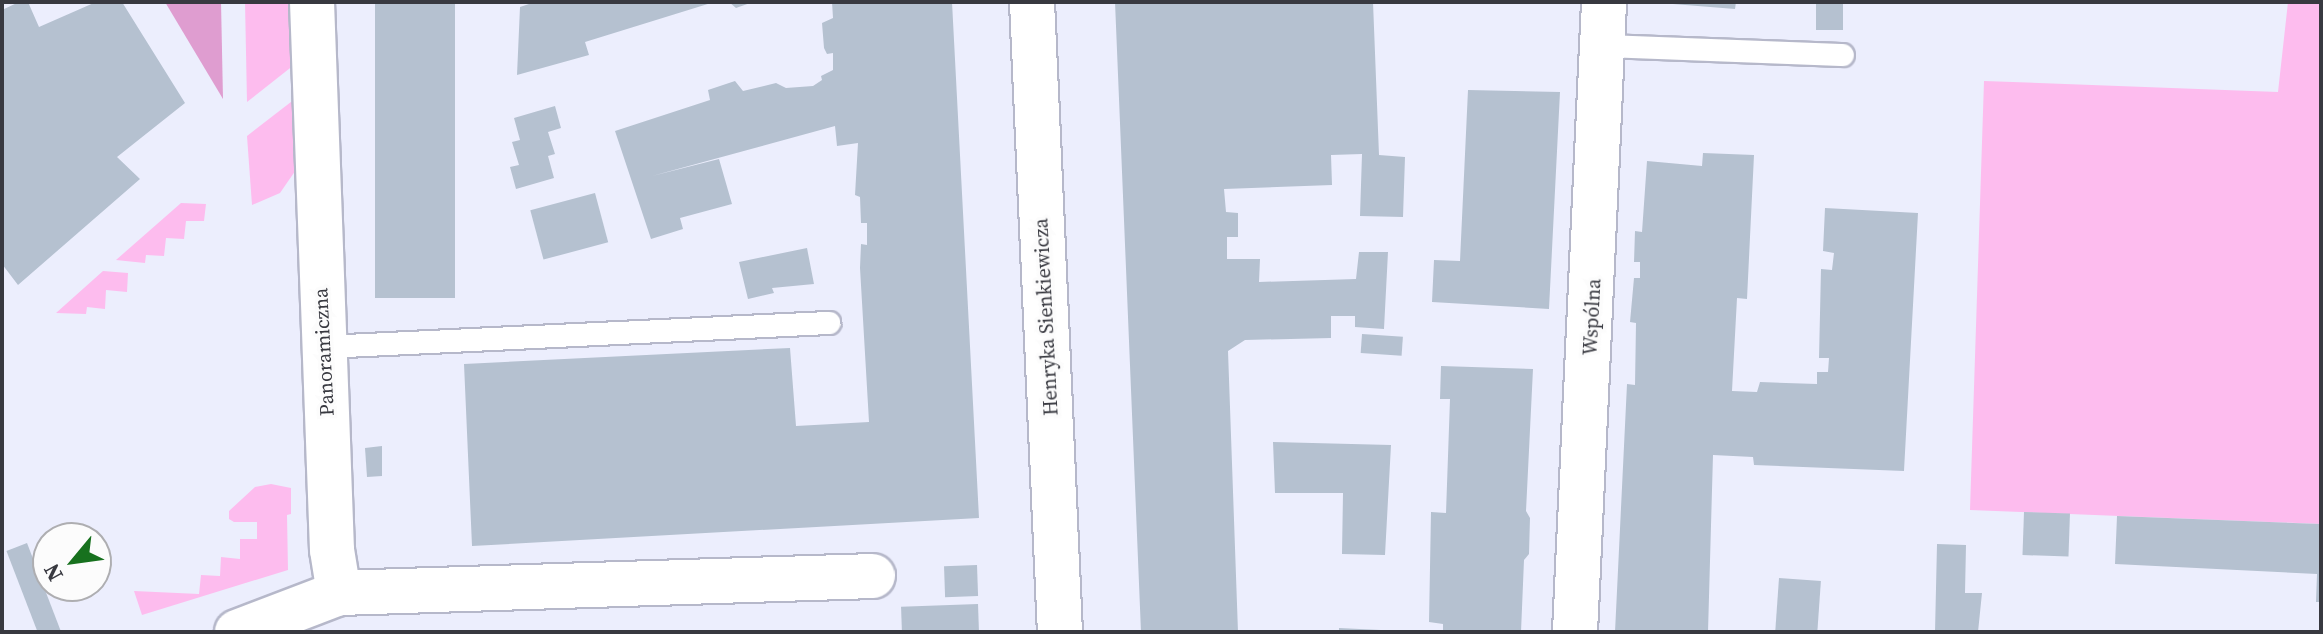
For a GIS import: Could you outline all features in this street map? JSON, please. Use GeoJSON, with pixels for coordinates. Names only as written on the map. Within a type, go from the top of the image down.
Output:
{"type":"FeatureCollection","features":[{"type":"Feature","properties":{"kind":"street","name":"Panoramiczna"},"geometry":{"type":"LineString","coordinates":[[312,2],[332,550],[339,593]]}},
{"type":"Feature","properties":{"kind":"street","name":"Henryka Sienkiewicza"},"geometry":{"type":"LineString","coordinates":[[1032,2],[1060,632]]}},
{"type":"Feature","properties":{"kind":"street","name":"Wspólna"},"geometry":{"type":"LineString","coordinates":[[1575,632],[1604,2]]}},
{"type":"Feature","properties":{"kind":"street"},"geometry":{"type":"LineString","coordinates":[[237,632],[339,593],[873,576]]}},
{"type":"Feature","properties":{"kind":"lane"},"geometry":{"type":"LineString","coordinates":[[1604,46],[1843,55]]}},
{"type":"Feature","properties":{"kind":"lane"},"geometry":{"type":"LineString","coordinates":[[325,347],[829,323]]}},
{"type":"Feature","properties":{"kind":"shaded area"},"geometry":{"type":"Polygon","coordinates":[[[165,2],[221,2],[223,99],[165,2]]]}},
{"type":"Feature","properties":{"kind":"shaded area"},"geometry":{"type":"Polygon","coordinates":[[[245,2],[297,2],[299,61],[247,102],[245,2]]]}},
{"type":"Feature","properties":{"kind":"shaded area"},"geometry":{"type":"Polygon","coordinates":[[[2288,2],[2321,2],[2321,524],[1970,510],[1984,81],[2278,92],[2288,2]]]}},
{"type":"Feature","properties":{"kind":"shaded area"},"geometry":{"type":"Polygon","coordinates":[[[300,95],[300,164],[280,193],[252,205],[247,136],[300,95]]]}},
{"type":"Feature","properties":{"kind":"shaded area"},"geometry":{"type":"Polygon","coordinates":[[[181,203],[206,204],[204,221],[186,221],[184,239],[166,238],[164,256],[146,255],[145,263],[116,260],[181,203]]]}},
{"type":"Feature","properties":{"kind":"shaded area"},"geometry":{"type":"Polygon","coordinates":[[[103,271],[128,273],[127,292],[106,290],[105,309],[87,307],[86,314],[56,313],[103,271]]]}},
{"type":"Feature","properties":{"kind":"shaded area"},"geometry":{"type":"Polygon","coordinates":[[[271,484],[291,488],[291,514],[287,515],[288,570],[142,615],[134,591],[199,594],[201,575],[220,576],[221,557],[240,559],[240,539],[257,539],[257,522],[234,522],[229,519],[229,511],[255,487],[271,484]]]}},
{"type":"Feature","properties":{"kind":"building"},"geometry":{"type":"Polygon","coordinates":[[[19,2],[28,2],[39,27],[96,2],[122,2],[185,103],[117,157],[140,179],[18,285],[2,264],[2,10],[19,2]]]}},
{"type":"Feature","properties":{"kind":"building"},"geometry":{"type":"Polygon","coordinates":[[[375,2],[455,2],[455,298],[375,298],[375,2]]]}},
{"type":"Feature","properties":{"kind":"building"},"geometry":{"type":"Polygon","coordinates":[[[535,2],[711,3],[585,42],[589,55],[517,75],[520,7],[535,2]]]}},
{"type":"Feature","properties":{"kind":"building"},"geometry":{"type":"Polygon","coordinates":[[[729,2],[753,2],[736,8],[729,2]]]}},
{"type":"Feature","properties":{"kind":"building"},"geometry":{"type":"Polygon","coordinates":[[[832,2],[952,2],[979,518],[472,546],[464,364],[790,348],[796,426],[869,422],[860,268],[861,244],[867,245],[867,223],[861,223],[860,197],[855,195],[858,143],[837,146],[835,126],[652,176],[719,159],[732,204],[680,218],[683,229],[651,239],[615,131],[710,100],[708,90],[735,81],[743,91],[776,83],[786,88],[813,86],[822,80],[821,76],[833,70],[833,53],[827,54],[824,48],[822,23],[833,18],[832,2]]]}},
{"type":"Feature","properties":{"kind":"building"},"geometry":{"type":"Polygon","coordinates":[[[1115,2],[1373,2],[1379,155],[1405,157],[1403,217],[1360,216],[1362,154],[1331,155],[1332,185],[1224,189],[1226,212],[1238,213],[1238,237],[1227,237],[1227,259],[1260,259],[1259,282],[1356,279],[1359,252],[1388,252],[1384,329],[1355,327],[1355,316],[1331,316],[1331,338],[1245,340],[1228,351],[1238,632],[1141,632],[1115,2]]]}},
{"type":"Feature","properties":{"kind":"building"},"geometry":{"type":"Polygon","coordinates":[[[1648,2],[1736,2],[1735,9],[1648,2]]]}},
{"type":"Feature","properties":{"kind":"building"},"geometry":{"type":"Polygon","coordinates":[[[1816,2],[1843,2],[1843,30],[1816,30],[1816,2]]]}},
{"type":"Feature","properties":{"kind":"building"},"geometry":{"type":"Polygon","coordinates":[[[1468,90],[1560,92],[1549,309],[1432,302],[1434,260],[1460,261],[1468,90]]]}},
{"type":"Feature","properties":{"kind":"building"},"geometry":{"type":"Polygon","coordinates":[[[555,106],[561,128],[548,132],[555,154],[548,156],[554,178],[516,189],[510,167],[519,165],[512,142],[520,140],[514,118],[555,106]]]}},
{"type":"Feature","properties":{"kind":"building"},"geometry":{"type":"Polygon","coordinates":[[[1703,153],[1754,155],[1747,299],[1737,298],[1732,391],[1757,392],[1760,382],[1817,384],[1817,372],[1828,372],[1829,358],[1819,358],[1821,269],[1832,270],[1834,253],[1823,251],[1825,208],[1918,213],[1904,471],[1754,465],[1753,457],[1713,455],[1708,632],[1615,632],[1627,384],[1635,385],[1636,323],[1630,322],[1634,278],[1640,278],[1640,262],[1634,262],[1635,231],[1642,232],[1647,161],[1702,166],[1703,153]]]}},
{"type":"Feature","properties":{"kind":"building"},"geometry":{"type":"Polygon","coordinates":[[[595,193],[608,242],[543,260],[530,210],[595,193]]]}},
{"type":"Feature","properties":{"kind":"building"},"geometry":{"type":"Polygon","coordinates":[[[807,248],[814,284],[772,288],[774,293],[748,299],[739,262],[807,248]]]}},
{"type":"Feature","properties":{"kind":"building"},"geometry":{"type":"Polygon","coordinates":[[[1362,334],[1403,337],[1402,356],[1361,353],[1362,334]]]}},
{"type":"Feature","properties":{"kind":"building"},"geometry":{"type":"Polygon","coordinates":[[[1441,366],[1533,369],[1526,511],[1530,518],[1529,554],[1524,560],[1521,632],[1443,632],[1443,624],[1429,622],[1431,512],[1446,513],[1450,399],[1440,399],[1441,366]]]}},
{"type":"Feature","properties":{"kind":"building"},"geometry":{"type":"Polygon","coordinates":[[[1273,442],[1391,445],[1385,555],[1342,554],[1343,493],[1275,493],[1273,442]]]}},
{"type":"Feature","properties":{"kind":"building"},"geometry":{"type":"Polygon","coordinates":[[[382,446],[382,476],[367,477],[365,448],[382,446]]]}},
{"type":"Feature","properties":{"kind":"building"},"geometry":{"type":"Polygon","coordinates":[[[2024,512],[2070,514],[2068,557],[2022,555],[2024,512]]]}},
{"type":"Feature","properties":{"kind":"building"},"geometry":{"type":"Polygon","coordinates":[[[2117,516],[2321,524],[2321,602],[2316,602],[2317,574],[2115,564],[2117,516]]]}},
{"type":"Feature","properties":{"kind":"building"},"geometry":{"type":"Polygon","coordinates":[[[27,543],[32,556],[32,602],[50,602],[61,632],[38,632],[6,551],[27,543]]]}},
{"type":"Feature","properties":{"kind":"building"},"geometry":{"type":"Polygon","coordinates":[[[1937,544],[1966,545],[1965,593],[1982,593],[1978,632],[1935,632],[1937,544]]]}},
{"type":"Feature","properties":{"kind":"building"},"geometry":{"type":"Polygon","coordinates":[[[977,565],[978,596],[945,597],[944,566],[977,565]]]}},
{"type":"Feature","properties":{"kind":"building"},"geometry":{"type":"Polygon","coordinates":[[[1779,578],[1821,581],[1817,632],[1775,632],[1779,578]]]}},
{"type":"Feature","properties":{"kind":"building"},"geometry":{"type":"Polygon","coordinates":[[[978,604],[979,632],[902,632],[901,607],[978,604]]]}},
{"type":"Feature","properties":{"kind":"building"},"geometry":{"type":"Polygon","coordinates":[[[1339,628],[1381,630],[1381,632],[1339,632],[1339,628]]]}}]}
